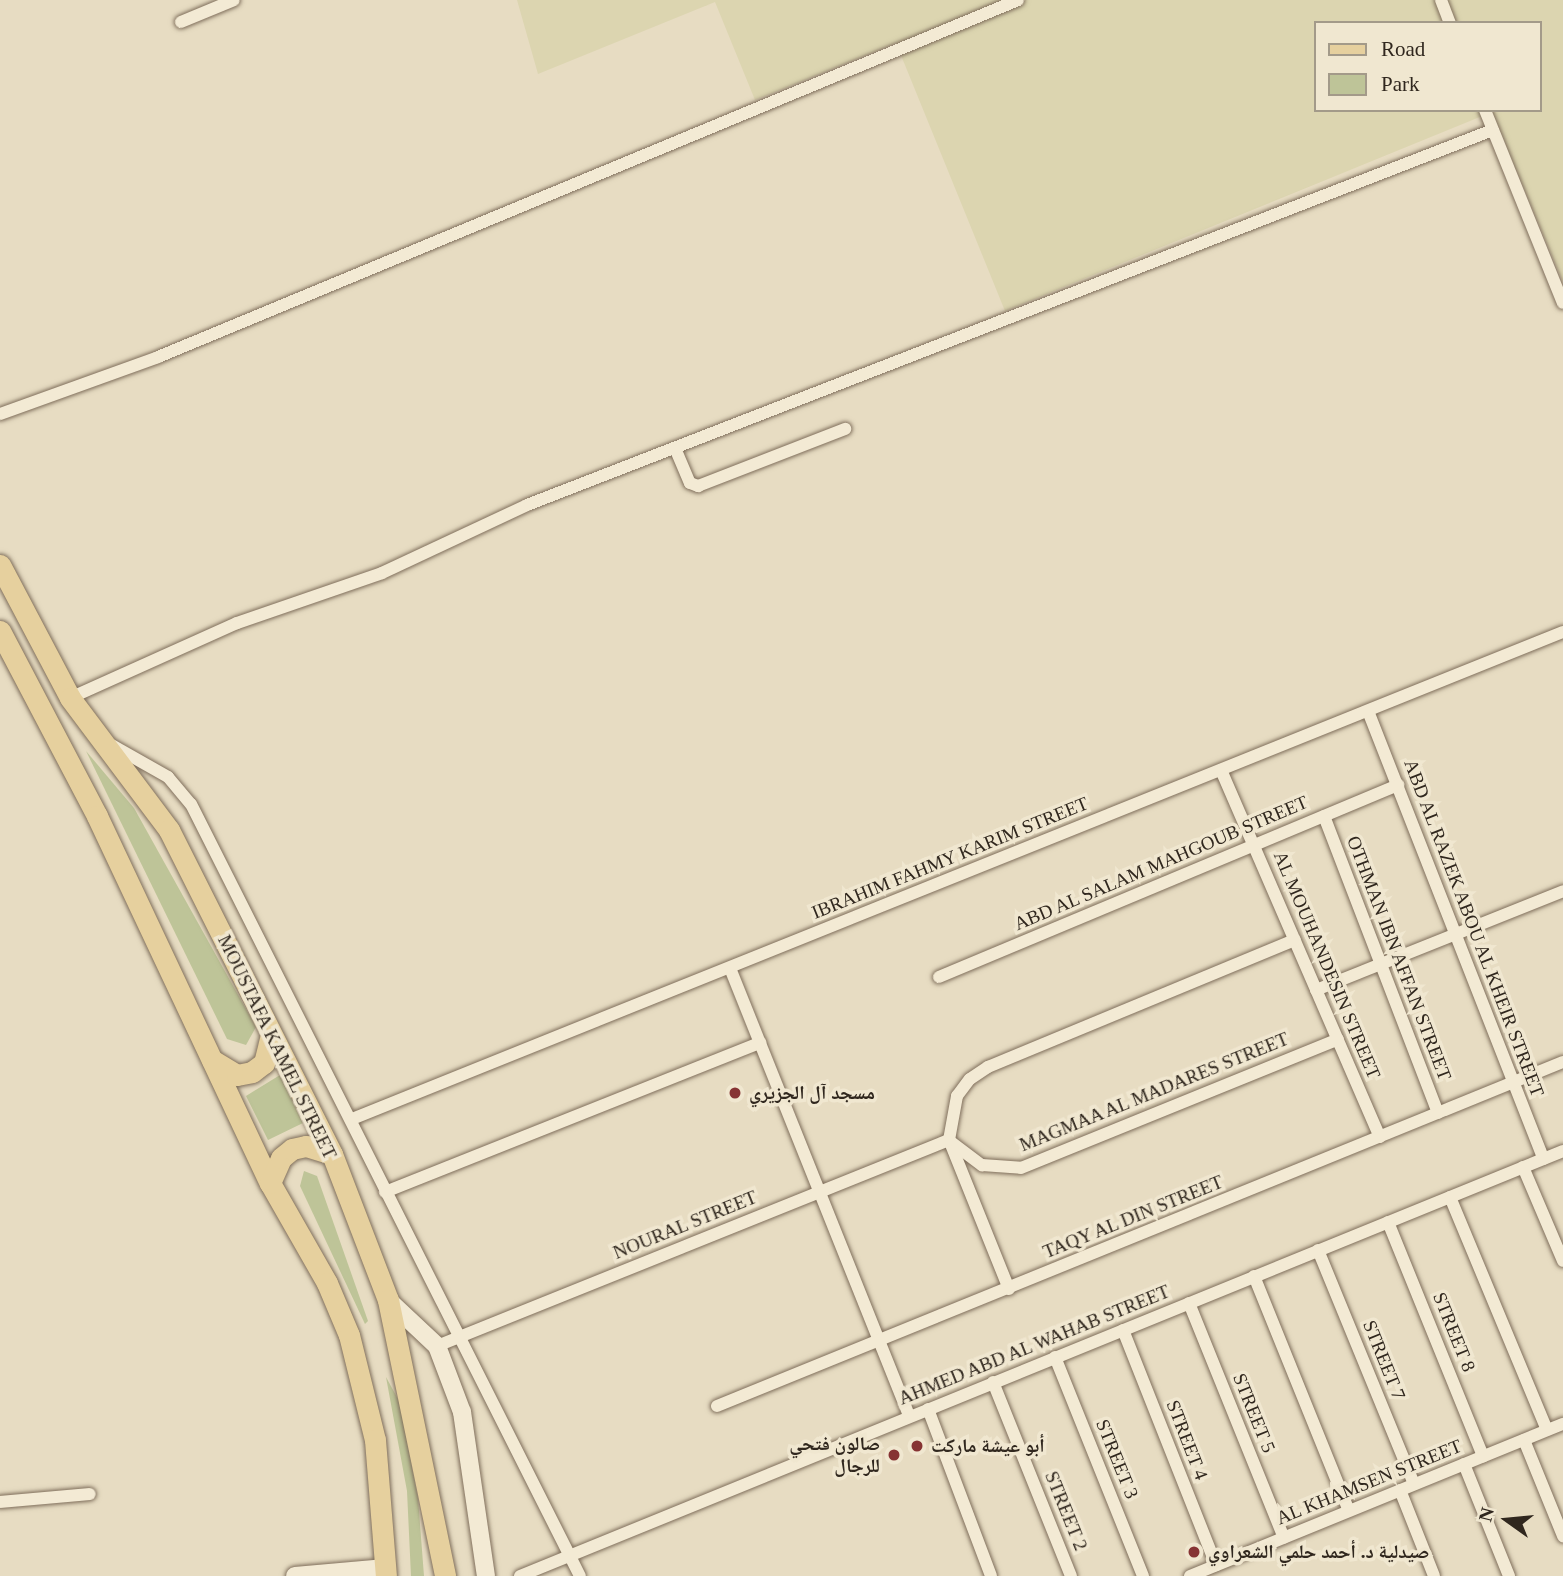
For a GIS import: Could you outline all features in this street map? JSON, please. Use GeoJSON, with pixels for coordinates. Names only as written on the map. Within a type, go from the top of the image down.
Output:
{"type":"FeatureCollection","features":[{"type":"Feature","properties":{"kind":"main road","name":"MOUSTAFA KAMEL STREET"},"geometry":{"type":"LineString","coordinates":[[0,565],[70,698],[169,830],[332,1154],[388,1300],[445,1576]]}},
{"type":"Feature","properties":{"kind":"main road"},"geometry":{"type":"LineString","coordinates":[[0,631],[97,816],[270,1183],[327,1283],[360,1367],[380,1476],[386,1572],[295,1576]]}},
{"type":"Feature","properties":{"kind":"main road"},"geometry":{"type":"LineString","coordinates":[[212,1060],[230,1073],[252,1072],[264,1063],[271,1035]]}},
{"type":"Feature","properties":{"kind":"main road"},"geometry":{"type":"LineString","coordinates":[[270,1183],[277,1163],[292,1149],[306,1146],[332,1154]]}},
{"type":"Feature","properties":{"kind":"main road"},"geometry":{"type":"LineString","coordinates":[[388,1300],[437,1346],[462,1412],[486,1576]]}},
{"type":"Feature","properties":{"kind":"street"},"geometry":{"type":"LineString","coordinates":[[181,22],[232,0]]}},
{"type":"Feature","properties":{"kind":"street"},"geometry":{"type":"LineString","coordinates":[[0,414],[158,358],[1018,0]]}},
{"type":"Feature","properties":{"kind":"street"},"geometry":{"type":"LineString","coordinates":[[1441,0],[1449,21]]}},
{"type":"Feature","properties":{"kind":"street"},"geometry":{"type":"LineString","coordinates":[[1486,112],[1563,303]]}},
{"type":"Feature","properties":{"kind":"street"},"geometry":{"type":"LineString","coordinates":[[70,698],[180,647],[382,573],[527,505],[1493,130]]}},
{"type":"Feature","properties":{"kind":"street"},"geometry":{"type":"LineString","coordinates":[[676,448],[690,483],[698,486],[845,429]]}},
{"type":"Feature","properties":{"kind":"street","name":"IBRAHIM FAHMY KARIM STREET"},"geometry":{"type":"LineString","coordinates":[[352,1119],[1563,632]]}},
{"type":"Feature","properties":{"kind":"street","name":"ABD AL RAZEK ABOU AL KHEIR STREET"},"geometry":{"type":"LineString","coordinates":[[1368,711],[1544,1158]]}},
{"type":"Feature","properties":{"kind":"street"},"geometry":{"type":"LineString","coordinates":[[104,741],[168,777],[191,804],[352,1119],[456,1339],[580,1576]]}},
{"type":"Feature","properties":{"kind":"street","name":"AL MOUHANDESIN STREET"},"geometry":{"type":"LineString","coordinates":[[1221,770],[1380,1137]]}},
{"type":"Feature","properties":{"kind":"street","name":"ABD AL SALAM MAHGOUB STREET"},"geometry":{"type":"LineString","coordinates":[[939,977],[1398,785]]}},
{"type":"Feature","properties":{"kind":"street","name":"OTHMAN IBN AFFAN STREET"},"geometry":{"type":"LineString","coordinates":[[1324,816],[1438,1113]]}},
{"type":"Feature","properties":{"kind":"street"},"geometry":{"type":"LineString","coordinates":[[1317,990],[1563,891]]}},
{"type":"Feature","properties":{"kind":"street"},"geometry":{"type":"LineString","coordinates":[[1009,1289],[948,1140],[957,1096],[988,1067],[1295,940]]}},
{"type":"Feature","properties":{"kind":"street"},"geometry":{"type":"LineString","coordinates":[[730,968],[909,1416]]}},
{"type":"Feature","properties":{"kind":"street","name":"MAGMAA AL MADARES STREET"},"geometry":{"type":"LineString","coordinates":[[948,1140],[982,1165],[1021,1168],[1338,1039]]}},
{"type":"Feature","properties":{"kind":"street"},"geometry":{"type":"LineString","coordinates":[[385,1192],[760,1043]]}},
{"type":"Feature","properties":{"kind":"street","name":"TAQY AL DIN STREET"},"geometry":{"type":"LineString","coordinates":[[717,1406],[1563,1062]]}},
{"type":"Feature","properties":{"kind":"street","name":"NOURAL STREET"},"geometry":{"type":"LineString","coordinates":[[437,1346],[948,1140]]}},
{"type":"Feature","properties":{"kind":"street","name":"AHMED ABD AL WAHAB STREET"},"geometry":{"type":"LineString","coordinates":[[520,1576],[1563,1151]]}},
{"type":"Feature","properties":{"kind":"street"},"geometry":{"type":"LineString","coordinates":[[1523,1167],[1563,1261]]}},
{"type":"Feature","properties":{"kind":"street"},"geometry":{"type":"LineString","coordinates":[[1450,1197],[1547,1430]]}},
{"type":"Feature","properties":{"kind":"street","name":"STREET 8"},"geometry":{"type":"LineString","coordinates":[[1388,1222],[1483,1456]]}},
{"type":"Feature","properties":{"kind":"street","name":"STREET 7"},"geometry":{"type":"LineString","coordinates":[[1318,1250],[1414,1484]]}},
{"type":"Feature","properties":{"kind":"street"},"geometry":{"type":"LineString","coordinates":[[1254,1276],[1349,1511]]}},
{"type":"Feature","properties":{"kind":"street","name":"STREET 5"},"geometry":{"type":"LineString","coordinates":[[1189,1303],[1284,1538]]}},
{"type":"Feature","properties":{"kind":"street","name":"STREET 4"},"geometry":{"type":"LineString","coordinates":[[1123,1329],[1216,1565]]}},
{"type":"Feature","properties":{"kind":"street","name":"STREET 3"},"geometry":{"type":"LineString","coordinates":[[1055,1357],[1143,1576]]}},
{"type":"Feature","properties":{"kind":"street","name":"STREET 2"},"geometry":{"type":"LineString","coordinates":[[993,1382],[1071,1576]]}},
{"type":"Feature","properties":{"kind":"street"},"geometry":{"type":"LineString","coordinates":[[928,1409],[991,1576]]}},
{"type":"Feature","properties":{"kind":"street","name":"AL KHAMSEN STREET"},"geometry":{"type":"LineString","coordinates":[[1190,1576],[1563,1424]]}},
{"type":"Feature","properties":{"kind":"street"},"geometry":{"type":"LineString","coordinates":[[1524,1440],[1563,1536]]}},
{"type":"Feature","properties":{"kind":"street"},"geometry":{"type":"LineString","coordinates":[[1464,1464],[1509,1576]]}},
{"type":"Feature","properties":{"kind":"street"},"geometry":{"type":"LineString","coordinates":[[1400,1490],[1434,1576]]}},
{"type":"Feature","properties":{"kind":"street"},"geometry":{"type":"LineString","coordinates":[[0,1502],[90,1494]]}},
{"type":"Feature","properties":{"kind":"shaded area"},"geometry":{"type":"Polygon","coordinates":[[[517,0],[1563,0],[1563,282],[1492,112],[1005,311],[896,43],[755,100],[715,2],[538,74],[517,0]]]}},
{"type":"Feature","properties":{"kind":"green space"},"geometry":{"type":"Polygon","coordinates":[[[86,751],[134,808],[256,1027],[246,1045],[227,1039],[86,751]]]}},
{"type":"Feature","properties":{"kind":"green space"},"geometry":{"type":"Polygon","coordinates":[[[280,1075],[303,1123],[268,1140],[246,1096],[280,1075]]]}},
{"type":"Feature","properties":{"kind":"green space"},"geometry":{"type":"Polygon","coordinates":[[[304,1171],[317,1176],[368,1321],[365,1324],[300,1186],[304,1171]]]}},
{"type":"Feature","properties":{"kind":"green space"},"geometry":{"type":"Polygon","coordinates":[[[386,1377],[399,1401],[418,1498],[424,1576],[411,1576],[407,1491],[386,1377]]]}},
{"type":"Feature","properties":{"kind":"place","name":"مسجد آل الجزيري"},"geometry":{"type":"Point","coordinates":[735,1093]}},
{"type":"Feature","properties":{"kind":"place","name":"أبو عيشة ماركت"},"geometry":{"type":"Point","coordinates":[917,1446]}},
{"type":"Feature","properties":{"kind":"place","name":"صالون فتحي للرجال"},"geometry":{"type":"Point","coordinates":[894,1455]}},
{"type":"Feature","properties":{"kind":"place","name":"صيدلية د. أحمد حلمي الشعراوي"},"geometry":{"type":"Point","coordinates":[1194,1552]}}]}
